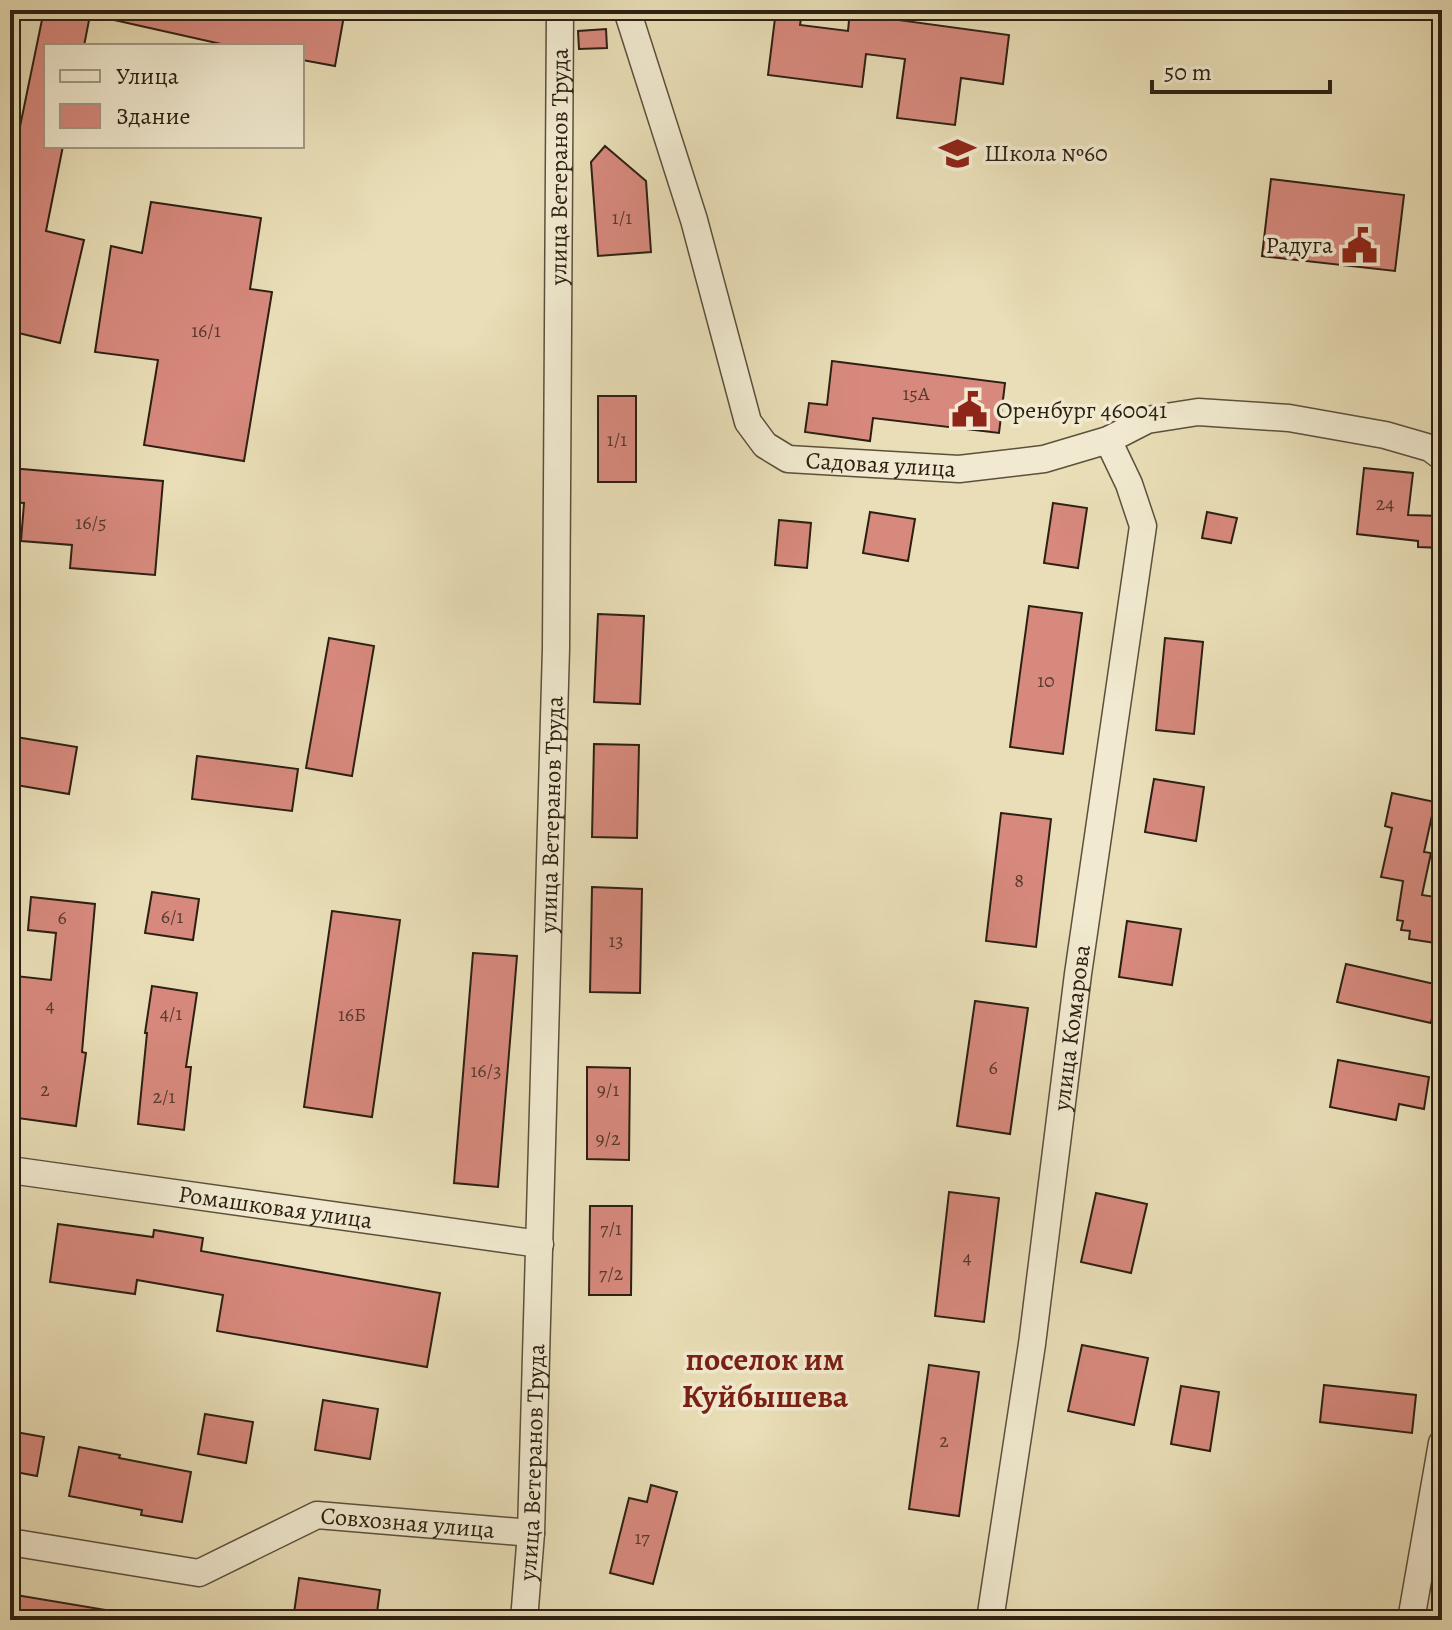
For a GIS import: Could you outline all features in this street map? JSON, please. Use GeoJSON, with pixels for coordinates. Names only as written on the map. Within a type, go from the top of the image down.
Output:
{"type":"FeatureCollection","features":[{"type":"Feature","properties":{"kind":"street","name":"улица Ветеранов Труда"},"geometry":{"type":"LineString","coordinates":[[524,1620],[531,1533],[556,648],[560,10]]}},
{"type":"Feature","properties":{"kind":"street","name":"Садовая улица"},"geometry":{"type":"LineString","coordinates":[[627,10],[694,220],[748,422],[765,445],[788,459],[959,469],[1044,459],[1108,440],[1147,420],[1198,412],[1289,418],[1385,435],[1430,448],[1442,457]]}},
{"type":"Feature","properties":{"kind":"street","name":"улица Комарова"},"geometry":{"type":"LineString","coordinates":[[990,1620],[1032,1344],[1078,974],[1143,526],[1129,484],[1108,440]]}},
{"type":"Feature","properties":{"kind":"street","name":"Ромашковая улица"},"geometry":{"type":"LineString","coordinates":[[10,1170],[540,1244]]}},
{"type":"Feature","properties":{"kind":"street"},"geometry":{"type":"LineString","coordinates":[[1411,1620],[1442,1443]]}},
{"type":"Feature","properties":{"kind":"street","name":"Совхозная улица"},"geometry":{"type":"LineString","coordinates":[[10,1542],[199,1573],[317,1515],[531,1533]]}},
{"type":"Feature","properties":{"kind":"building"},"geometry":{"type":"Polygon","coordinates":[[[44,10],[91,10],[84,44],[44,44],[44,148],[63,148],[46,231],[84,240],[60,343],[10,331],[10,246],[18,213],[10,211],[10,175],[44,10]]]}},
{"type":"Feature","properties":{"kind":"building"},"geometry":{"type":"Polygon","coordinates":[[[106,10],[345,10],[335,66],[304,60],[304,44],[221,44],[105,18],[106,10]]]}},
{"type":"Feature","properties":{"kind":"building"},"geometry":{"type":"Polygon","coordinates":[[[776,10],[802,13],[800,25],[848,31],[850,10],[899,10],[898,20],[1009,35],[1003,84],[961,78],[955,125],[897,118],[905,59],[866,54],[862,87],[768,75],[776,10]]]}},
{"type":"Feature","properties":{"kind":"building"},"geometry":{"type":"Polygon","coordinates":[[[606,29],[607,48],[579,49],[578,31],[606,29]]]}},
{"type":"Feature","properties":{"kind":"building"},"geometry":{"type":"Polygon","coordinates":[[[605,146],[646,181],[651,252],[598,256],[591,162],[605,146]]]}},
{"type":"Feature","properties":{"kind":"building"},"geometry":{"type":"Polygon","coordinates":[[[1271,179],[1404,195],[1395,271],[1262,256],[1271,179]]]}},
{"type":"Feature","properties":{"kind":"building"},"geometry":{"type":"Polygon","coordinates":[[[151,202],[261,218],[250,289],[272,292],[244,461],[144,445],[158,360],[95,352],[111,246],[142,253],[151,202]]]}},
{"type":"Feature","properties":{"kind":"building"},"geometry":{"type":"Polygon","coordinates":[[[832,361],[1005,383],[999,433],[873,418],[870,441],[805,432],[809,403],[827,405],[832,361]]]}},
{"type":"Feature","properties":{"kind":"building"},"geometry":{"type":"Polygon","coordinates":[[[598,396],[636,396],[636,482],[598,482],[598,396]]]}},
{"type":"Feature","properties":{"kind":"building"},"geometry":{"type":"Polygon","coordinates":[[[10,468],[163,481],[155,575],[70,568],[72,545],[21,541],[24,503],[10,502],[10,468]]]}},
{"type":"Feature","properties":{"kind":"building"},"geometry":{"type":"Polygon","coordinates":[[[1364,468],[1413,473],[1408,515],[1442,516],[1442,548],[1418,547],[1418,541],[1357,534],[1364,468]]]}},
{"type":"Feature","properties":{"kind":"building"},"geometry":{"type":"Polygon","coordinates":[[[1053,503],[1087,508],[1078,568],[1044,563],[1053,503]]]}},
{"type":"Feature","properties":{"kind":"building"},"geometry":{"type":"Polygon","coordinates":[[[870,512],[915,519],[908,561],[863,553],[870,512]]]}},
{"type":"Feature","properties":{"kind":"building"},"geometry":{"type":"Polygon","coordinates":[[[1207,512],[1237,518],[1231,543],[1202,538],[1207,512]]]}},
{"type":"Feature","properties":{"kind":"building"},"geometry":{"type":"Polygon","coordinates":[[[779,520],[811,523],[807,568],[775,565],[779,520]]]}},
{"type":"Feature","properties":{"kind":"building"},"geometry":{"type":"Polygon","coordinates":[[[1029,606],[1082,613],[1063,754],[1010,747],[1029,606]]]}},
{"type":"Feature","properties":{"kind":"building"},"geometry":{"type":"Polygon","coordinates":[[[598,614],[644,616],[640,704],[594,702],[598,614]]]}},
{"type":"Feature","properties":{"kind":"building"},"geometry":{"type":"Polygon","coordinates":[[[329,638],[374,646],[352,776],[306,768],[329,638]]]}},
{"type":"Feature","properties":{"kind":"building"},"geometry":{"type":"Polygon","coordinates":[[[1165,638],[1203,642],[1194,734],[1156,730],[1165,638]]]}},
{"type":"Feature","properties":{"kind":"building"},"geometry":{"type":"Polygon","coordinates":[[[10,736],[77,747],[69,794],[10,784],[10,736]]]}},
{"type":"Feature","properties":{"kind":"building"},"geometry":{"type":"Polygon","coordinates":[[[594,744],[639,745],[637,838],[592,837],[594,744]]]}},
{"type":"Feature","properties":{"kind":"building"},"geometry":{"type":"Polygon","coordinates":[[[197,756],[298,769],[292,811],[192,799],[197,756]]]}},
{"type":"Feature","properties":{"kind":"building"},"geometry":{"type":"Polygon","coordinates":[[[1154,779],[1204,787],[1196,841],[1145,832],[1154,779]]]}},
{"type":"Feature","properties":{"kind":"building"},"geometry":{"type":"Polygon","coordinates":[[[1392,793],[1435,802],[1424,852],[1431,853],[1422,895],[1442,898],[1442,944],[1409,939],[1410,931],[1401,930],[1403,921],[1397,920],[1403,881],[1381,877],[1392,828],[1385,826],[1392,793]]]}},
{"type":"Feature","properties":{"kind":"building"},"geometry":{"type":"Polygon","coordinates":[[[1001,813],[1051,819],[1036,947],[986,941],[1001,813]]]}},
{"type":"Feature","properties":{"kind":"building"},"geometry":{"type":"Polygon","coordinates":[[[592,887],[642,889],[640,993],[590,992],[592,887]]]}},
{"type":"Feature","properties":{"kind":"building"},"geometry":{"type":"Polygon","coordinates":[[[152,892],[199,899],[193,940],[145,933],[152,892]]]}},
{"type":"Feature","properties":{"kind":"building"},"geometry":{"type":"Polygon","coordinates":[[[31,897],[95,904],[82,1052],[86,1053],[76,1126],[10,1117],[10,1061],[15,1027],[10,1026],[16,976],[51,980],[56,933],[28,930],[31,897]]]}},
{"type":"Feature","properties":{"kind":"building"},"geometry":{"type":"Polygon","coordinates":[[[332,911],[400,920],[372,1117],[304,1107],[332,911]]]}},
{"type":"Feature","properties":{"kind":"building"},"geometry":{"type":"Polygon","coordinates":[[[1127,921],[1181,929],[1172,985],[1119,977],[1127,921]]]}},
{"type":"Feature","properties":{"kind":"building"},"geometry":{"type":"Polygon","coordinates":[[[473,953],[517,956],[498,1187],[454,1183],[473,953]]]}},
{"type":"Feature","properties":{"kind":"building"},"geometry":{"type":"Polygon","coordinates":[[[1346,964],[1439,985],[1431,1023],[1337,1002],[1346,964]]]}},
{"type":"Feature","properties":{"kind":"building"},"geometry":{"type":"Polygon","coordinates":[[[152,986],[197,993],[186,1067],[191,1067],[184,1130],[138,1124],[152,986]]]}},
{"type":"Feature","properties":{"kind":"building"},"geometry":{"type":"Polygon","coordinates":[[[975,1001],[1028,1008],[1010,1134],[957,1126],[975,1001]]]}},
{"type":"Feature","properties":{"kind":"building"},"geometry":{"type":"Polygon","coordinates":[[[1338,1060],[1429,1077],[1424,1109],[1399,1104],[1396,1120],[1330,1107],[1338,1060]]]}},
{"type":"Feature","properties":{"kind":"building"},"geometry":{"type":"Polygon","coordinates":[[[587,1067],[630,1068],[629,1160],[587,1159],[587,1067]]]}},
{"type":"Feature","properties":{"kind":"building"},"geometry":{"type":"Polygon","coordinates":[[[949,1192],[999,1198],[984,1322],[935,1316],[949,1192]]]}},
{"type":"Feature","properties":{"kind":"building"},"geometry":{"type":"Polygon","coordinates":[[[1096,1193],[1147,1204],[1131,1273],[1081,1262],[1096,1193]]]}},
{"type":"Feature","properties":{"kind":"building"},"geometry":{"type":"Polygon","coordinates":[[[590,1206],[632,1206],[631,1295],[589,1295],[590,1206]]]}},
{"type":"Feature","properties":{"kind":"building"},"geometry":{"type":"Polygon","coordinates":[[[58,1224],[153,1237],[154,1230],[203,1238],[201,1251],[440,1293],[427,1367],[217,1331],[223,1295],[137,1280],[135,1294],[50,1282],[58,1224]]]}},
{"type":"Feature","properties":{"kind":"building"},"geometry":{"type":"Polygon","coordinates":[[[1082,1345],[1148,1358],[1134,1425],[1068,1411],[1082,1345]]]}},
{"type":"Feature","properties":{"kind":"building"},"geometry":{"type":"Polygon","coordinates":[[[929,1365],[979,1372],[959,1516],[909,1509],[929,1365]]]}},
{"type":"Feature","properties":{"kind":"building"},"geometry":{"type":"Polygon","coordinates":[[[1324,1385],[1416,1395],[1412,1433],[1320,1422],[1324,1385]]]}},
{"type":"Feature","properties":{"kind":"building"},"geometry":{"type":"Polygon","coordinates":[[[1181,1386],[1219,1392],[1210,1451],[1171,1444],[1181,1386]]]}},
{"type":"Feature","properties":{"kind":"building"},"geometry":{"type":"Polygon","coordinates":[[[323,1400],[378,1409],[370,1459],[315,1450],[323,1400]]]}},
{"type":"Feature","properties":{"kind":"building"},"geometry":{"type":"Polygon","coordinates":[[[205,1414],[253,1422],[246,1463],[198,1454],[205,1414]]]}},
{"type":"Feature","properties":{"kind":"building"},"geometry":{"type":"Polygon","coordinates":[[[10,1431],[44,1437],[37,1476],[10,1471],[10,1431]]]}},
{"type":"Feature","properties":{"kind":"building"},"geometry":{"type":"Polygon","coordinates":[[[79,1447],[191,1472],[182,1522],[141,1515],[142,1510],[69,1496],[79,1447]]]}},
{"type":"Feature","properties":{"kind":"building"},"geometry":{"type":"Polygon","coordinates":[[[651,1485],[677,1492],[653,1584],[610,1573],[629,1498],[647,1502],[651,1485]]]}},
{"type":"Feature","properties":{"kind":"building"},"geometry":{"type":"Polygon","coordinates":[[[299,1578],[380,1590],[376,1620],[293,1620],[299,1578]]]}},
{"type":"Feature","properties":{"kind":"building"},"geometry":{"type":"Polygon","coordinates":[[[10,1594],[106,1610],[105,1620],[10,1620],[10,1594]]]}},
{"type":"Feature","properties":{"kind":"place","name":"Школа №60"},"geometry":{"type":"Point","coordinates":[958,153]}},
{"type":"Feature","properties":{"kind":"place","name":"Радуга"},"geometry":{"type":"Point","coordinates":[1359,245]}},
{"type":"Feature","properties":{"kind":"place","name":"Оренбург 460041"},"geometry":{"type":"Point","coordinates":[970,410]}},
{"type":"Feature","properties":{"kind":"district","name":"поселок им Куйбышева"},"geometry":{"type":"Point","coordinates":[765,1378]}}]}
